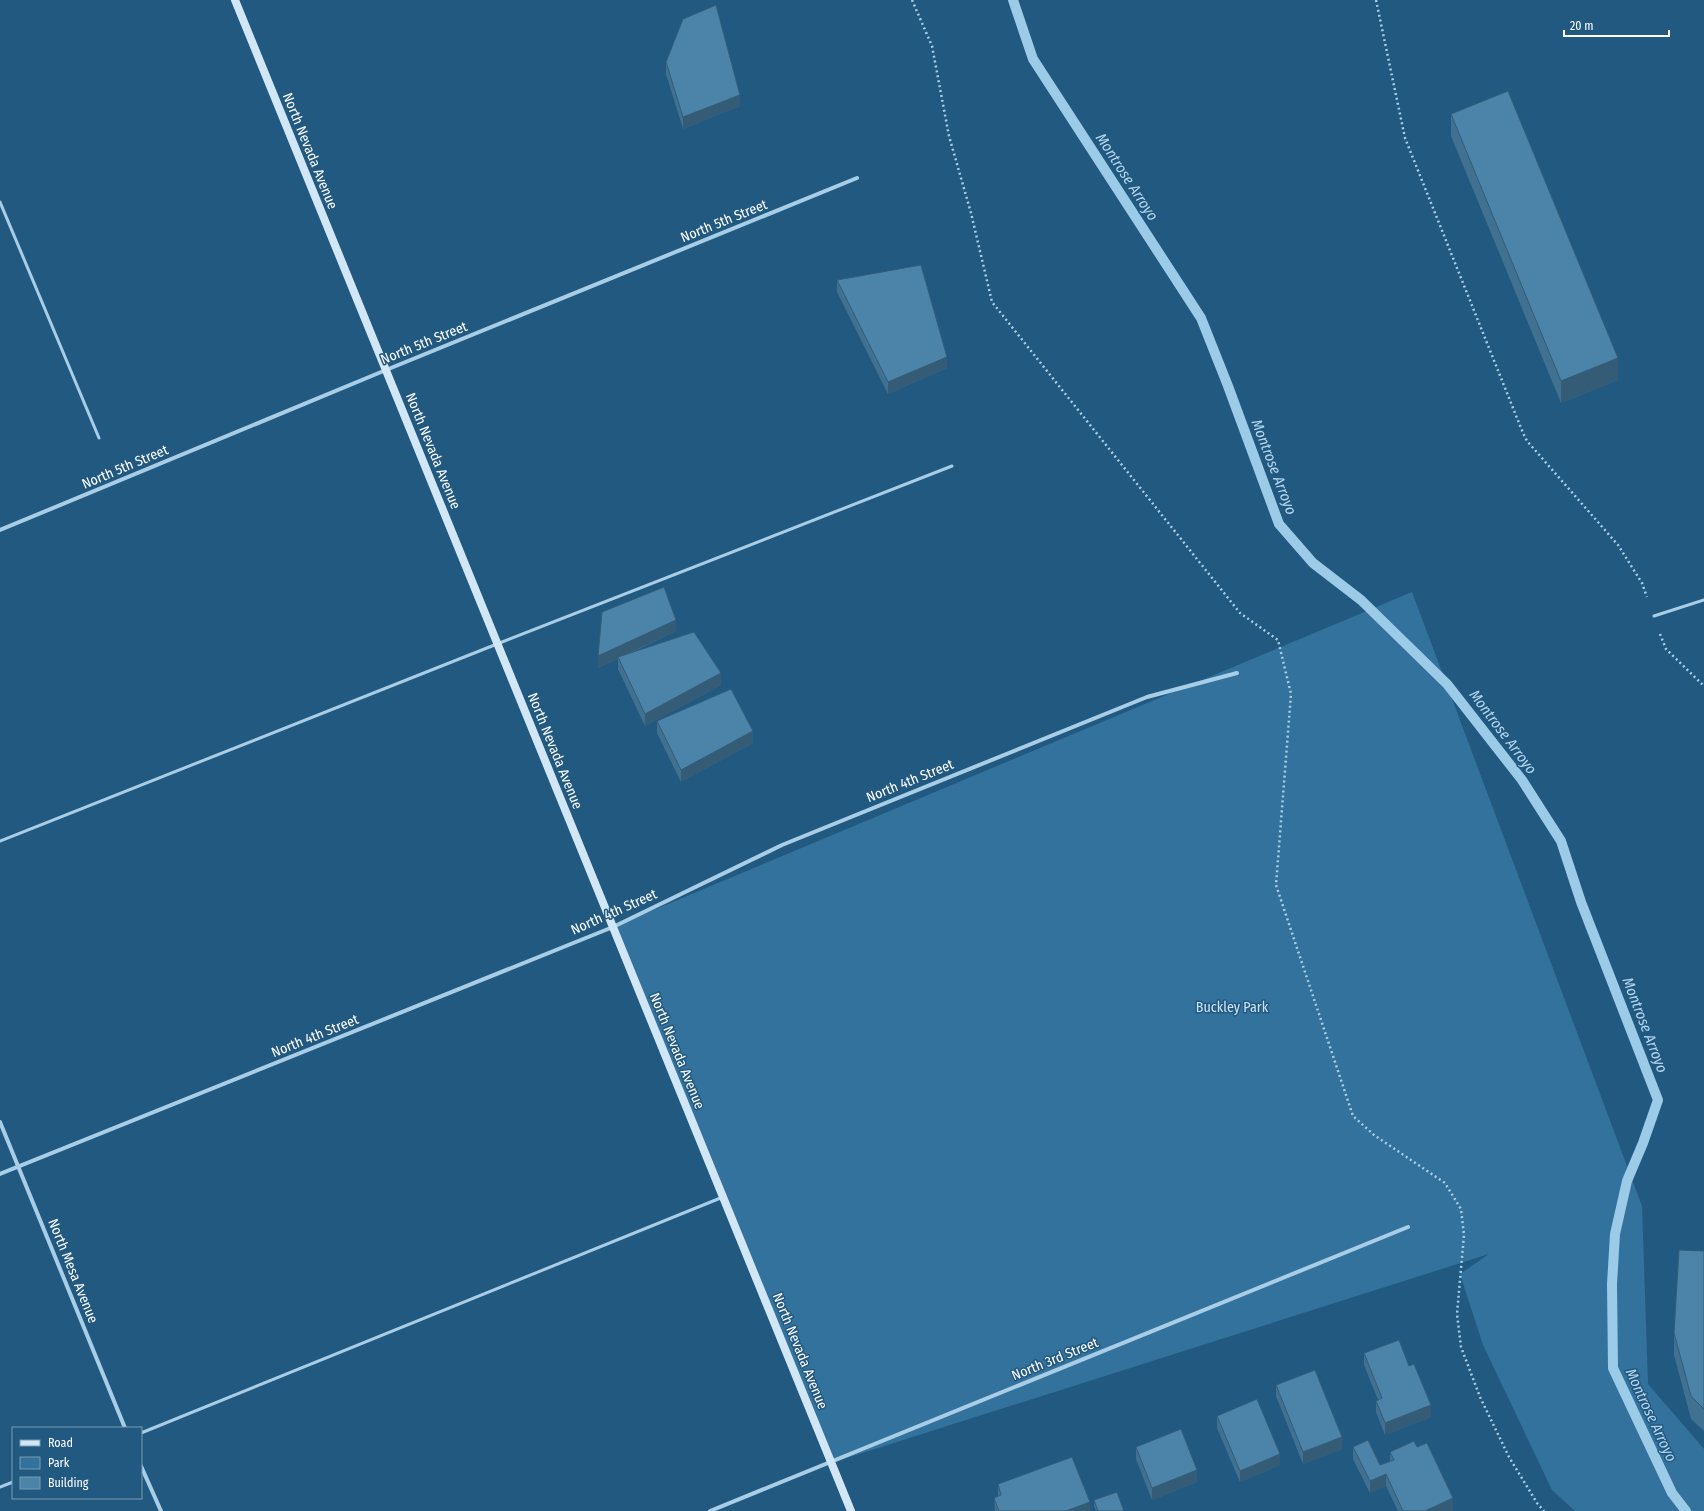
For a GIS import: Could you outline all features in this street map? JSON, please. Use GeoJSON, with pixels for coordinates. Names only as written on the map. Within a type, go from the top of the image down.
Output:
{"type":"FeatureCollection","features":[{"type":"Feature","properties":{"kind":"street","name":"North Nevada Avenue"},"geometry":{"type":"LineString","coordinates":[[235,0],[851,1511]]}},
{"type":"Feature","properties":{"kind":"street","name":"North 5th Street"},"geometry":{"type":"LineString","coordinates":[[0,530],[386,370],[857,178]]}},
{"type":"Feature","properties":{"kind":"street","name":"North 4th Street"},"geometry":{"type":"LineString","coordinates":[[0,1174],[19,1168],[612,927],[782,845],[811,833],[1147,697],[1237,673]]}},
{"type":"Feature","properties":{"kind":"street","name":"North Mesa Avenue"},"geometry":{"type":"LineString","coordinates":[[0,1122],[125,1427]]}},
{"type":"Feature","properties":{"kind":"street","name":"North 3rd Street"},"geometry":{"type":"LineString","coordinates":[[710,1511],[831,1463],[1408,1226]]}},
{"type":"Feature","properties":{"kind":"street"},"geometry":{"type":"LineString","coordinates":[[142,1468],[161,1511]]}},
{"type":"Feature","properties":{"kind":"lane"},"geometry":{"type":"LineString","coordinates":[[0,202],[99,438]]}},
{"type":"Feature","properties":{"kind":"lane"},"geometry":{"type":"LineString","coordinates":[[0,842],[497,644],[952,466]]}},
{"type":"Feature","properties":{"kind":"lane"},"geometry":{"type":"LineString","coordinates":[[1654,616],[1704,600]]}},
{"type":"Feature","properties":{"kind":"lane"},"geometry":{"type":"LineString","coordinates":[[142,1433],[723,1197]]}},
{"type":"Feature","properties":{"kind":"lane"},"geometry":{"type":"LineString","coordinates":[[0,1487],[12,1482]]}},
{"type":"Feature","properties":{"kind":"path"},"geometry":{"type":"LineString","coordinates":[[912,0],[932,46],[949,136],[971,213],[992,302],[1240,613],[1278,640],[1291,694],[1276,885],[1353,1116],[1374,1135],[1445,1183],[1461,1208],[1464,1235],[1457,1314],[1461,1347],[1480,1397],[1509,1458],[1537,1504],[1544,1511]]}},
{"type":"Feature","properties":{"kind":"path"},"geometry":{"type":"LineString","coordinates":[[1376,0],[1405,138],[1523,433],[1527,441],[1618,545],[1642,583],[1666,649],[1704,686]]}},
{"type":"Feature","properties":{"kind":"green space","name":"Buckley Park"},"geometry":{"type":"Polygon","coordinates":[[[1412,592],[1642,1206],[1648,1384],[1704,1449],[1704,1511],[1575,1511],[1552,1490],[1483,1345],[1460,1274],[1489,1254],[831,1463],[613,927],[1412,592]]]}},
{"type":"Feature","properties":{"kind":"building"},"geometry":{"type":"Polygon","coordinates":[[[716,5],[740,95],[683,117],[666,62],[683,19],[716,5]]]}},
{"type":"Feature","properties":{"kind":"building"},"geometry":{"type":"Polygon","coordinates":[[[1508,91],[1618,358],[1561,381],[1451,114],[1508,91]]]}},
{"type":"Feature","properties":{"kind":"building"},"geometry":{"type":"Polygon","coordinates":[[[921,265],[947,357],[888,382],[837,280],[921,265]]]}},
{"type":"Feature","properties":{"kind":"building"},"geometry":{"type":"Polygon","coordinates":[[[664,587],[676,620],[598,656],[602,612],[664,587]]]}},
{"type":"Feature","properties":{"kind":"building"},"geometry":{"type":"Polygon","coordinates":[[[694,632],[721,673],[645,714],[618,657],[694,632]]]}},
{"type":"Feature","properties":{"kind":"building"},"geometry":{"type":"Polygon","coordinates":[[[731,689],[753,731],[681,770],[657,721],[731,689]]]}},
{"type":"Feature","properties":{"kind":"building"},"geometry":{"type":"Polygon","coordinates":[[[1679,1250],[1704,1251],[1704,1409],[1691,1396],[1674,1333],[1679,1250]]]}},
{"type":"Feature","properties":{"kind":"building"},"geometry":{"type":"Polygon","coordinates":[[[1399,1340],[1409,1366],[1414,1364],[1431,1405],[1385,1423],[1376,1401],[1382,1398],[1364,1353],[1399,1340]]]}},
{"type":"Feature","properties":{"kind":"building"},"geometry":{"type":"Polygon","coordinates":[[[1315,1370],[1342,1437],[1303,1452],[1276,1385],[1315,1370]]]}},
{"type":"Feature","properties":{"kind":"building"},"geometry":{"type":"Polygon","coordinates":[[[1257,1399],[1280,1454],[1240,1471],[1217,1416],[1257,1399]]]}},
{"type":"Feature","properties":{"kind":"building"},"geometry":{"type":"Polygon","coordinates":[[[1181,1429],[1197,1470],[1152,1488],[1136,1447],[1181,1429]]]}},
{"type":"Feature","properties":{"kind":"building"},"geometry":{"type":"Polygon","coordinates":[[[1368,1440],[1380,1465],[1394,1460],[1390,1452],[1414,1441],[1417,1447],[1427,1443],[1453,1498],[1425,1511],[1403,1511],[1386,1474],[1370,1481],[1353,1447],[1368,1440]]]}},
{"type":"Feature","properties":{"kind":"building"},"geometry":{"type":"Polygon","coordinates":[[[1072,1457],[1090,1502],[1066,1511],[999,1511],[994,1498],[1001,1495],[998,1484],[1072,1457]]]}},
{"type":"Feature","properties":{"kind":"building"},"geometry":{"type":"Polygon","coordinates":[[[1117,1492],[1124,1511],[1098,1511],[1094,1500],[1117,1492]]]}},
{"type":"Feature","properties":{"kind":"waterway","name":"Montrose Arroyo"},"geometry":{"type":"LineString","coordinates":[[1013,0],[1033,59],[1201,318],[1279,524],[1313,563],[1361,600],[1447,684],[1522,780],[1561,841],[1581,902],[1658,1100],[1643,1143],[1627,1181],[1615,1234],[1612,1284],[1613,1368],[1672,1493],[1686,1511]]}}]}
